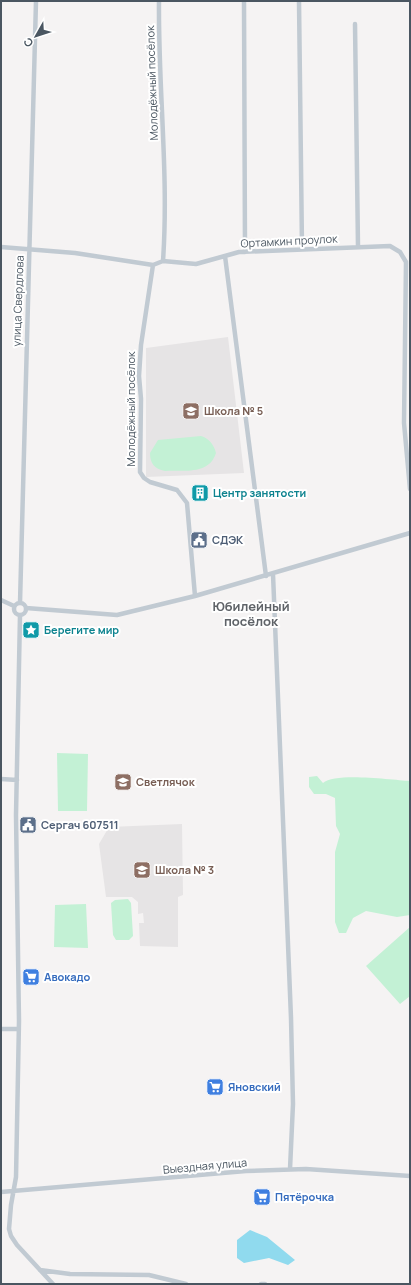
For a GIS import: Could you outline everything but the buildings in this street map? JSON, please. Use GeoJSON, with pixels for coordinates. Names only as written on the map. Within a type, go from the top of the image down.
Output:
{"type":"FeatureCollection","features":[{"type":"Feature","properties":{"kind":"street","name":"улица Свердлова"},"geometry":{"type":"LineString","coordinates":[[20,602],[28,249],[36,1]]}},
{"type":"Feature","properties":{"kind":"street","name":"Молодёжный посёлок"},"geometry":{"type":"LineString","coordinates":[[159,1],[159,50],[165,209],[163,261]]}},
{"type":"Feature","properties":{"kind":"street"},"geometry":{"type":"LineString","coordinates":[[244,1],[245,252]]}},
{"type":"Feature","properties":{"kind":"street"},"geometry":{"type":"LineString","coordinates":[[299,1],[302,248]]}},
{"type":"Feature","properties":{"kind":"street"},"geometry":{"type":"LineString","coordinates":[[355,24],[358,247]]}},
{"type":"Feature","properties":{"kind":"street","name":"Ортамкин проулок"},"geometry":{"type":"LineString","coordinates":[[153,265],[163,261],[196,264],[245,252],[302,248],[390,246],[400,252],[406,262],[404,422],[410,489]]}},
{"type":"Feature","properties":{"kind":"street"},"geometry":{"type":"LineString","coordinates":[[1,247],[90,255],[153,265]]}},
{"type":"Feature","properties":{"kind":"street"},"geometry":{"type":"LineString","coordinates":[[225,256],[266,576]]}},
{"type":"Feature","properties":{"kind":"street","name":"Молодёжный посёлок"},"geometry":{"type":"LineString","coordinates":[[153,265],[141,345],[139,376],[141,399],[140,472],[144,478],[150,482],[177,490],[187,503],[195,596]]}},
{"type":"Feature","properties":{"kind":"street"},"geometry":{"type":"LineString","coordinates":[[14,606],[20,602],[24,604],[26,608],[117,615],[195,596],[410,533]]}},
{"type":"Feature","properties":{"kind":"street"},"geometry":{"type":"LineString","coordinates":[[273,574],[291,1018],[293,1104],[290,1169]]}},
{"type":"Feature","properties":{"kind":"street"},"geometry":{"type":"LineString","coordinates":[[1,600],[14,606],[14,610],[20,615]]}},
{"type":"Feature","properties":{"kind":"street"},"geometry":{"type":"LineString","coordinates":[[20,615],[26,608]]}},
{"type":"Feature","properties":{"kind":"street"},"geometry":{"type":"LineString","coordinates":[[20,615],[17,780],[19,1030],[15,1191],[9,1218],[11,1236],[53,1284]]}},
{"type":"Feature","properties":{"kind":"street"},"geometry":{"type":"LineString","coordinates":[[1,779],[17,780]]}},
{"type":"Feature","properties":{"kind":"street"},"geometry":{"type":"LineString","coordinates":[[1,1029],[19,1030]]}},
{"type":"Feature","properties":{"kind":"street","name":"Выездная улица"},"geometry":{"type":"LineString","coordinates":[[1,1192],[246,1171],[290,1169],[410,1176]]}},
{"type":"Feature","properties":{"kind":"street"},"geometry":{"type":"LineString","coordinates":[[40,1270],[70,1274],[149,1275],[186,1284]]}},
{"type":"Feature","properties":{"kind":"shaded area","name":"Школа № 5"},"geometry":{"type":"Polygon","coordinates":[[[228,337],[244,473],[146,477],[146,348],[228,337]]]}},
{"type":"Feature","properties":{"kind":"shaded area","name":"Школа № 3"},"geometry":{"type":"Polygon","coordinates":[[[182,824],[183,895],[178,897],[178,947],[140,946],[139,923],[144,923],[143,913],[138,914],[138,902],[132,897],[106,897],[99,844],[109,827],[182,824]]]}},
{"type":"Feature","properties":{"kind":"green space"},"geometry":{"type":"Polygon","coordinates":[[[201,436],[211,442],[216,453],[213,460],[208,465],[188,471],[165,471],[158,469],[153,465],[150,453],[158,440],[201,436]]]}},
{"type":"Feature","properties":{"kind":"green space"},"geometry":{"type":"Polygon","coordinates":[[[57,753],[88,754],[87,811],[58,811],[57,753]]]}},
{"type":"Feature","properties":{"kind":"green space"},"geometry":{"type":"Polygon","coordinates":[[[317,776],[323,783],[329,780],[351,777],[410,781],[410,915],[397,917],[366,911],[353,918],[346,933],[339,933],[335,922],[335,852],[340,834],[336,826],[335,798],[326,794],[314,794],[309,787],[309,777],[317,776]]]}},
{"type":"Feature","properties":{"kind":"green space"},"geometry":{"type":"Polygon","coordinates":[[[128,899],[131,903],[133,936],[129,940],[116,940],[113,935],[111,903],[115,900],[128,899]]]}},
{"type":"Feature","properties":{"kind":"green space"},"geometry":{"type":"Polygon","coordinates":[[[86,904],[88,948],[54,947],[55,905],[86,904]]]}},
{"type":"Feature","properties":{"kind":"green space"},"geometry":{"type":"Polygon","coordinates":[[[410,927],[410,996],[400,1004],[366,966],[410,927]]]}},
{"type":"Feature","properties":{"kind":"water"},"geometry":{"type":"Polygon","coordinates":[[[250,1230],[267,1237],[295,1260],[288,1265],[269,1258],[244,1263],[237,1258],[237,1240],[250,1230]]]}},
{"type":"Feature","properties":{"kind":"place","name":"Школа № 5"},"geometry":{"type":"Point","coordinates":[191,411]}},
{"type":"Feature","properties":{"kind":"place","name":"Центр занятости"},"geometry":{"type":"Point","coordinates":[200,493]}},
{"type":"Feature","properties":{"kind":"place","name":"СДЭК"},"geometry":{"type":"Point","coordinates":[199,540]}},
{"type":"Feature","properties":{"kind":"place","name":"Берегите мир"},"geometry":{"type":"Point","coordinates":[31,630]}},
{"type":"Feature","properties":{"kind":"place","name":"Светлячок"},"geometry":{"type":"Point","coordinates":[123,782]}},
{"type":"Feature","properties":{"kind":"place","name":"Сергач 607511"},"geometry":{"type":"Point","coordinates":[28,825]}},
{"type":"Feature","properties":{"kind":"place","name":"Школа № 3"},"geometry":{"type":"Point","coordinates":[142,870]}},
{"type":"Feature","properties":{"kind":"place","name":"Авокадо"},"geometry":{"type":"Point","coordinates":[31,977]}},
{"type":"Feature","properties":{"kind":"place","name":"Яновский"},"geometry":{"type":"Point","coordinates":[215,1087]}},
{"type":"Feature","properties":{"kind":"place","name":"Пятёрочка"},"geometry":{"type":"Point","coordinates":[262,1197]}},
{"type":"Feature","properties":{"kind":"district","name":"Юбилейный посёлок"},"geometry":{"type":"Point","coordinates":[251,614]}}]}
